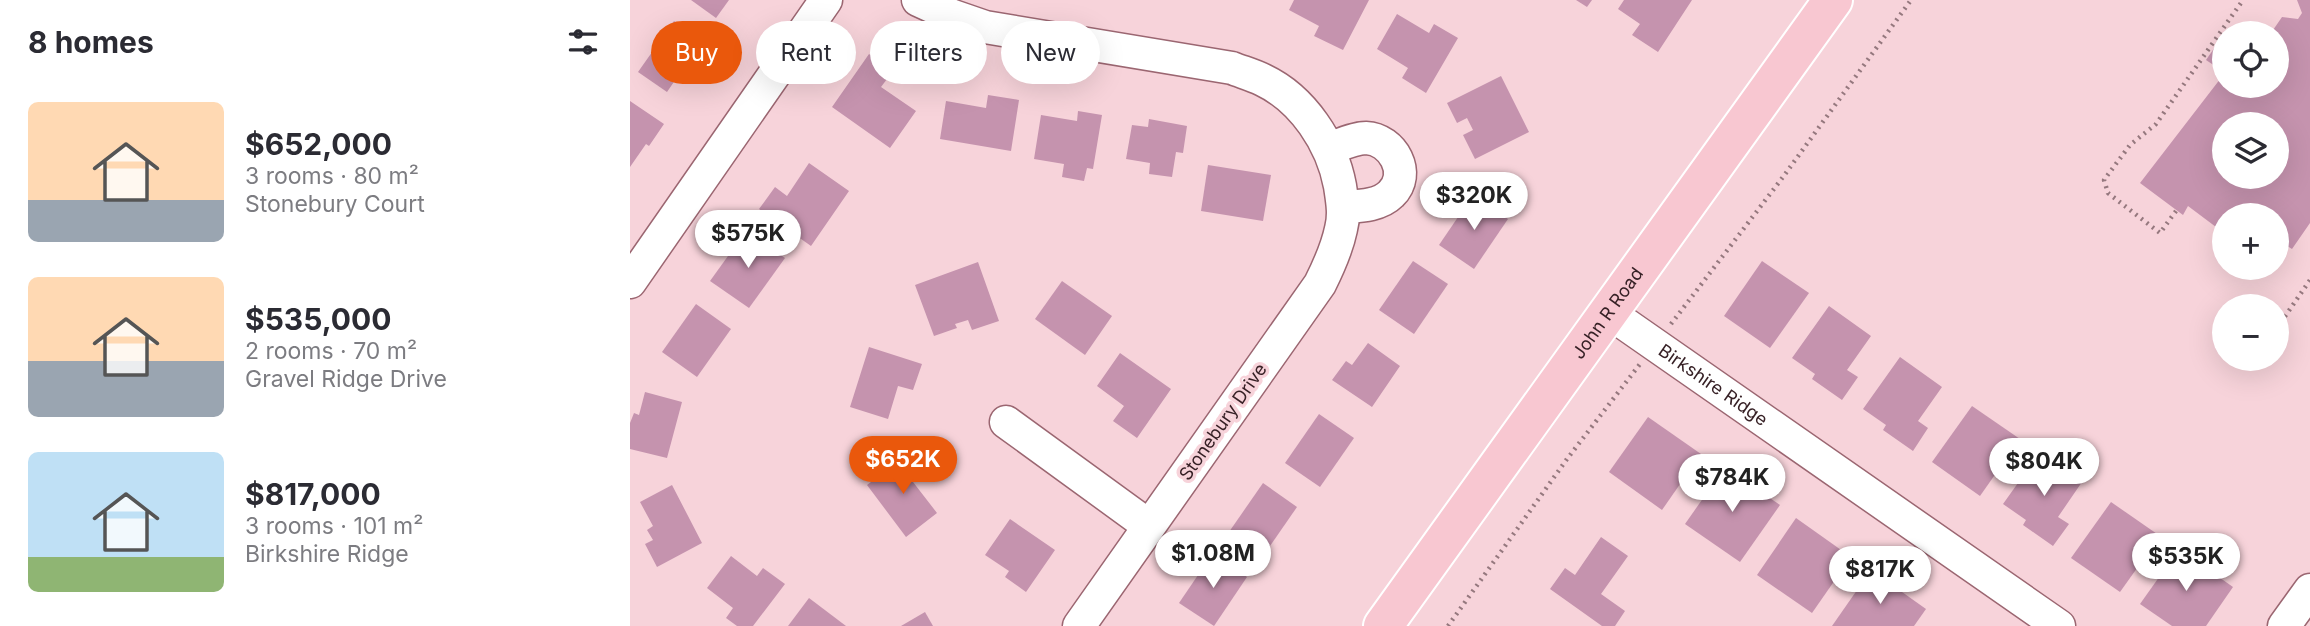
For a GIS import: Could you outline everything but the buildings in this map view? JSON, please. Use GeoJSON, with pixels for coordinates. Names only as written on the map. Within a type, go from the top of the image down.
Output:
{"type":"FeatureCollection","features":[{"type":"Feature","properties":{"kind":"main road","name":"John R Road"},"geometry":{"type":"LineString","coordinates":[[1383,626],[1833,0]]}},
{"type":"Feature","properties":{"kind":"street"},"geometry":{"type":"LineString","coordinates":[[630,282],[826,0]]}},
{"type":"Feature","properties":{"kind":"street","name":"Stonebury Drive"},"geometry":{"type":"LineString","coordinates":[[918,0],[985,27],[1232,68],[1264,80],[1292,100],[1313,124],[1329,149],[1338,178],[1343,207],[1342,228],[1332,260],[1320,284],[1079,626]]}},
{"type":"Feature","properties":{"kind":"street"},"geometry":{"type":"LineString","coordinates":[[1329,149],[1358,139],[1380,140],[1391,150],[1399,163],[1398,184],[1391,194],[1382,201],[1343,207]]}},
{"type":"Feature","properties":{"kind":"street","name":"Birkshire Ridge"},"geometry":{"type":"LineString","coordinates":[[1608,312],[2059,626]]}},
{"type":"Feature","properties":{"kind":"street"},"geometry":{"type":"LineString","coordinates":[[1006,422],[1149,526]]}},
{"type":"Feature","properties":{"kind":"street"},"geometry":{"type":"LineString","coordinates":[[2284,626],[2310,590]]}},
{"type":"Feature","properties":{"kind":"path"},"geometry":{"type":"LineString","coordinates":[[1448,626],[1567,458],[1783,177],[1911,0]]}},
{"type":"Feature","properties":{"kind":"path"},"geometry":{"type":"LineString","coordinates":[[2176,211],[2160,233],[2108,193],[2104,180],[2130,145],[2156,124],[2243,0]]}},
{"type":"Feature","properties":{"kind":"path"},"geometry":{"type":"LineString","coordinates":[[2289,311],[2310,280]]}}]}
